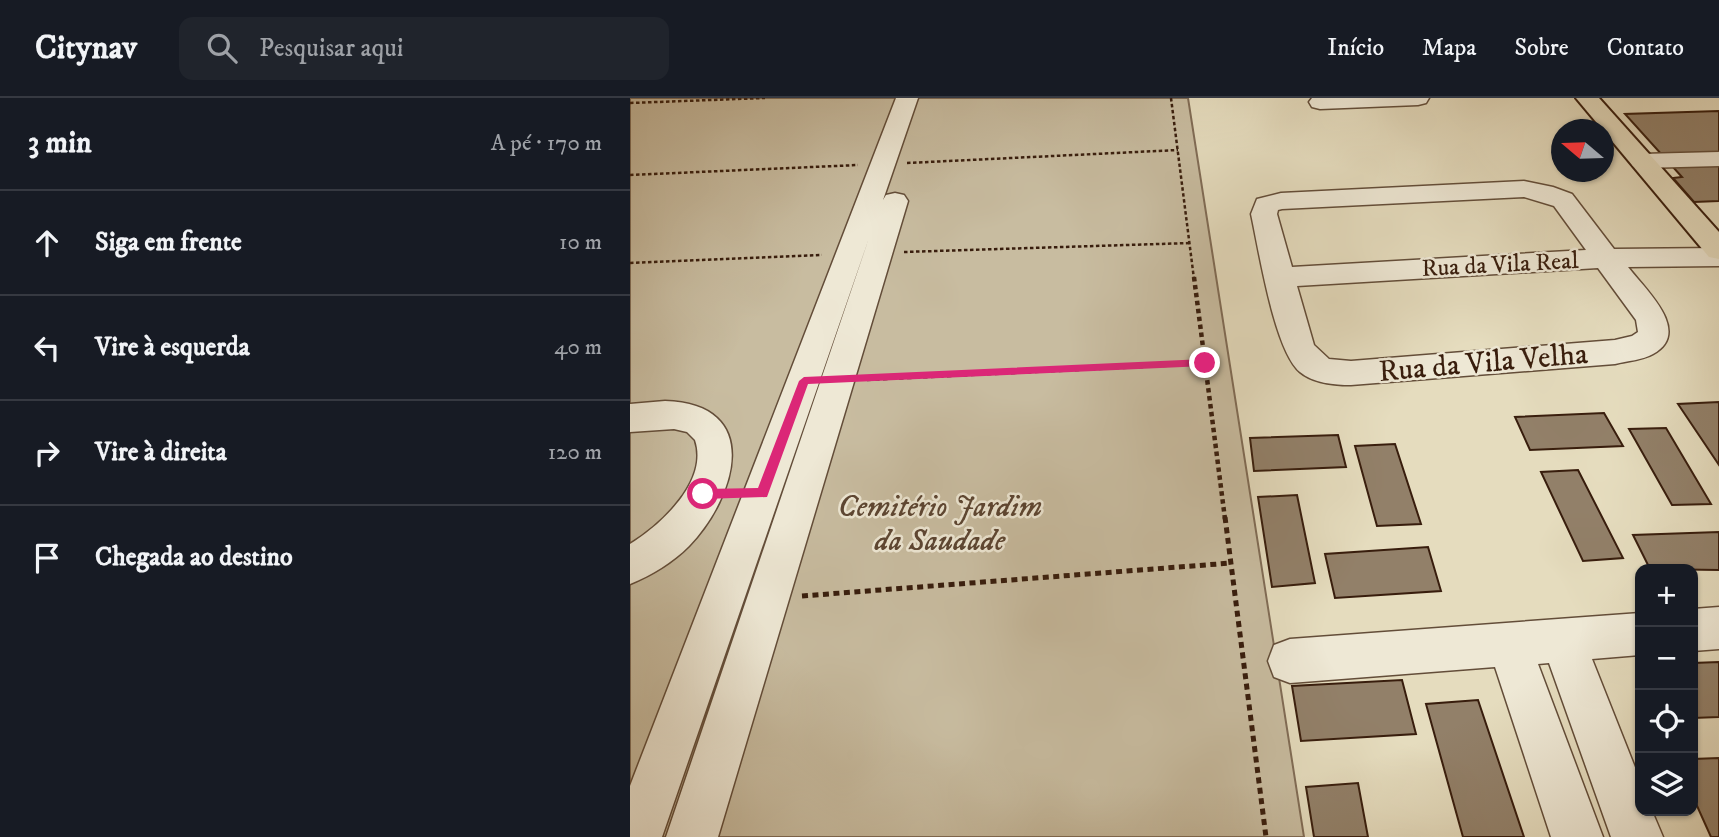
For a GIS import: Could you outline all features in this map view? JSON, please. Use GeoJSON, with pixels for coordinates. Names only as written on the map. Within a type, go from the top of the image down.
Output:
{"type":"FeatureCollection","features":[{"type":"Feature","properties":{"kind":"main road"},"geometry":{"type":"LineString","coordinates":[[1587,98],[1719,250]]}},
{"type":"Feature","properties":{"kind":"street"},"geometry":{"type":"LineString","coordinates":[[692,837],[763,613],[821,381],[895,163],[907,98]]}},
{"type":"Feature","properties":{"kind":"street"},"geometry":{"type":"LineString","coordinates":[[895,163],[928,98]]}},
{"type":"Feature","properties":{"kind":"street"},"geometry":{"type":"LineString","coordinates":[[1322,106],[1418,98]]}},
{"type":"Feature","properties":{"kind":"street"},"geometry":{"type":"LineString","coordinates":[[1642,161],[1719,159]]}},
{"type":"Feature","properties":{"kind":"street"},"geometry":{"type":"LineString","coordinates":[[1281,277],[1264,208],[1282,201],[1524,189],[1545,192],[1563,200],[1608,258]]}},
{"type":"Feature","properties":{"kind":"street","name":"Rua da Vila Real"},"geometry":{"type":"LineString","coordinates":[[1281,277],[1608,258],[1719,257]]}},
{"type":"Feature","properties":{"kind":"street","name":"Rua da Vila Velha"},"geometry":{"type":"LineString","coordinates":[[1281,277],[1298,345],[1307,362],[1319,369],[1350,373],[1615,352],[1642,346],[1654,336],[1654,326],[1608,258]]}},
{"type":"Feature","properties":{"kind":"street"},"geometry":{"type":"LineString","coordinates":[[636,837],[762,493],[821,381]]}},
{"type":"Feature","properties":{"kind":"street"},"geometry":{"type":"LineString","coordinates":[[630,418],[676,416],[698,421],[710,430],[717,446],[703,494],[680,528],[667,541],[630,565]]}},
{"type":"Feature","properties":{"kind":"street"},"geometry":{"type":"LineString","coordinates":[[703,494],[762,493]]}},
{"type":"Feature","properties":{"kind":"street"},"geometry":{"type":"LineString","coordinates":[[711,634],[763,613]]}},
{"type":"Feature","properties":{"kind":"street"},"geometry":{"type":"LineString","coordinates":[[1698,630],[1719,628]]}},
{"type":"Feature","properties":{"kind":"street"},"geometry":{"type":"LineString","coordinates":[[1290,661],[1635,634]]}},
{"type":"Feature","properties":{"kind":"street"},"geometry":{"type":"LineString","coordinates":[[1563,640],[1637,837]]}},
{"type":"Feature","properties":{"kind":"street"},"geometry":{"type":"LineString","coordinates":[[1509,644],[1577,837]]}},
{"type":"Feature","properties":{"kind":"path"},"geometry":{"type":"LineString","coordinates":[[630,103],[765,98]]}},
{"type":"Feature","properties":{"kind":"path"},"geometry":{"type":"LineString","coordinates":[[1171,98],[1266,837]]}},
{"type":"Feature","properties":{"kind":"path"},"geometry":{"type":"LineString","coordinates":[[630,175],[1178,150]]}},
{"type":"Feature","properties":{"kind":"path"},"geometry":{"type":"LineString","coordinates":[[630,263],[1190,243]]}},
{"type":"Feature","properties":{"kind":"path"},"geometry":{"type":"LineString","coordinates":[[821,381],[1205,363]]}},
{"type":"Feature","properties":{"kind":"path"},"geometry":{"type":"LineString","coordinates":[[763,613],[1231,563]]}},
{"type":"Feature","properties":{"kind":"green space","name":"Cemitério Jardim da Saudade"},"geometry":{"type":"Polygon","coordinates":[[[630,98],[1188,98],[1304,837],[630,837],[630,98]]]}},
{"type":"Feature","properties":{"kind":"building"},"geometry":{"type":"Polygon","coordinates":[[[1719,111],[1719,201],[1694,202],[1673,178],[1682,177],[1625,114],[1719,111]]]}},
{"type":"Feature","properties":{"kind":"building"},"geometry":{"type":"Polygon","coordinates":[[[1719,402],[1719,465],[1678,404],[1719,402]]]}},
{"type":"Feature","properties":{"kind":"building"},"geometry":{"type":"Polygon","coordinates":[[[1604,413],[1623,446],[1530,450],[1515,417],[1604,413]]]}},
{"type":"Feature","properties":{"kind":"building"},"geometry":{"type":"Polygon","coordinates":[[[1666,428],[1711,504],[1672,505],[1629,429],[1666,428]]]}},
{"type":"Feature","properties":{"kind":"building"},"geometry":{"type":"Polygon","coordinates":[[[1338,435],[1346,467],[1254,471],[1250,438],[1338,435]]]}},
{"type":"Feature","properties":{"kind":"building"},"geometry":{"type":"Polygon","coordinates":[[[1395,444],[1421,524],[1377,526],[1355,446],[1395,444]]]}},
{"type":"Feature","properties":{"kind":"building"},"geometry":{"type":"Polygon","coordinates":[[[1578,470],[1623,558],[1583,561],[1541,472],[1578,470]]]}},
{"type":"Feature","properties":{"kind":"building"},"geometry":{"type":"Polygon","coordinates":[[[1297,495],[1315,583],[1272,587],[1258,497],[1297,495]]]}},
{"type":"Feature","properties":{"kind":"building"},"geometry":{"type":"Polygon","coordinates":[[[1719,532],[1719,570],[1698,570],[1698,564],[1648,564],[1633,535],[1719,532]]]}},
{"type":"Feature","properties":{"kind":"building"},"geometry":{"type":"Polygon","coordinates":[[[1428,547],[1441,591],[1335,598],[1325,554],[1428,547]]]}},
{"type":"Feature","properties":{"kind":"building"},"geometry":{"type":"Polygon","coordinates":[[[1719,662],[1719,717],[1698,718],[1698,663],[1719,662]]]}},
{"type":"Feature","properties":{"kind":"building"},"geometry":{"type":"Polygon","coordinates":[[[1402,680],[1416,734],[1301,741],[1292,686],[1402,680]]]}},
{"type":"Feature","properties":{"kind":"building"},"geometry":{"type":"Polygon","coordinates":[[[1478,700],[1524,837],[1463,837],[1426,704],[1478,700]]]}},
{"type":"Feature","properties":{"kind":"building"},"geometry":{"type":"Polygon","coordinates":[[[1719,758],[1719,837],[1711,837],[1698,808],[1698,759],[1719,758]]]}},
{"type":"Feature","properties":{"kind":"building"},"geometry":{"type":"Polygon","coordinates":[[[1358,783],[1368,837],[1314,837],[1306,787],[1358,783]]]}},
{"type":"Feature","properties":{"kind":"route"},"geometry":{"type":"LineString","coordinates":[[703,494],[762,493],[804,381],[1205,363]]}}]}
